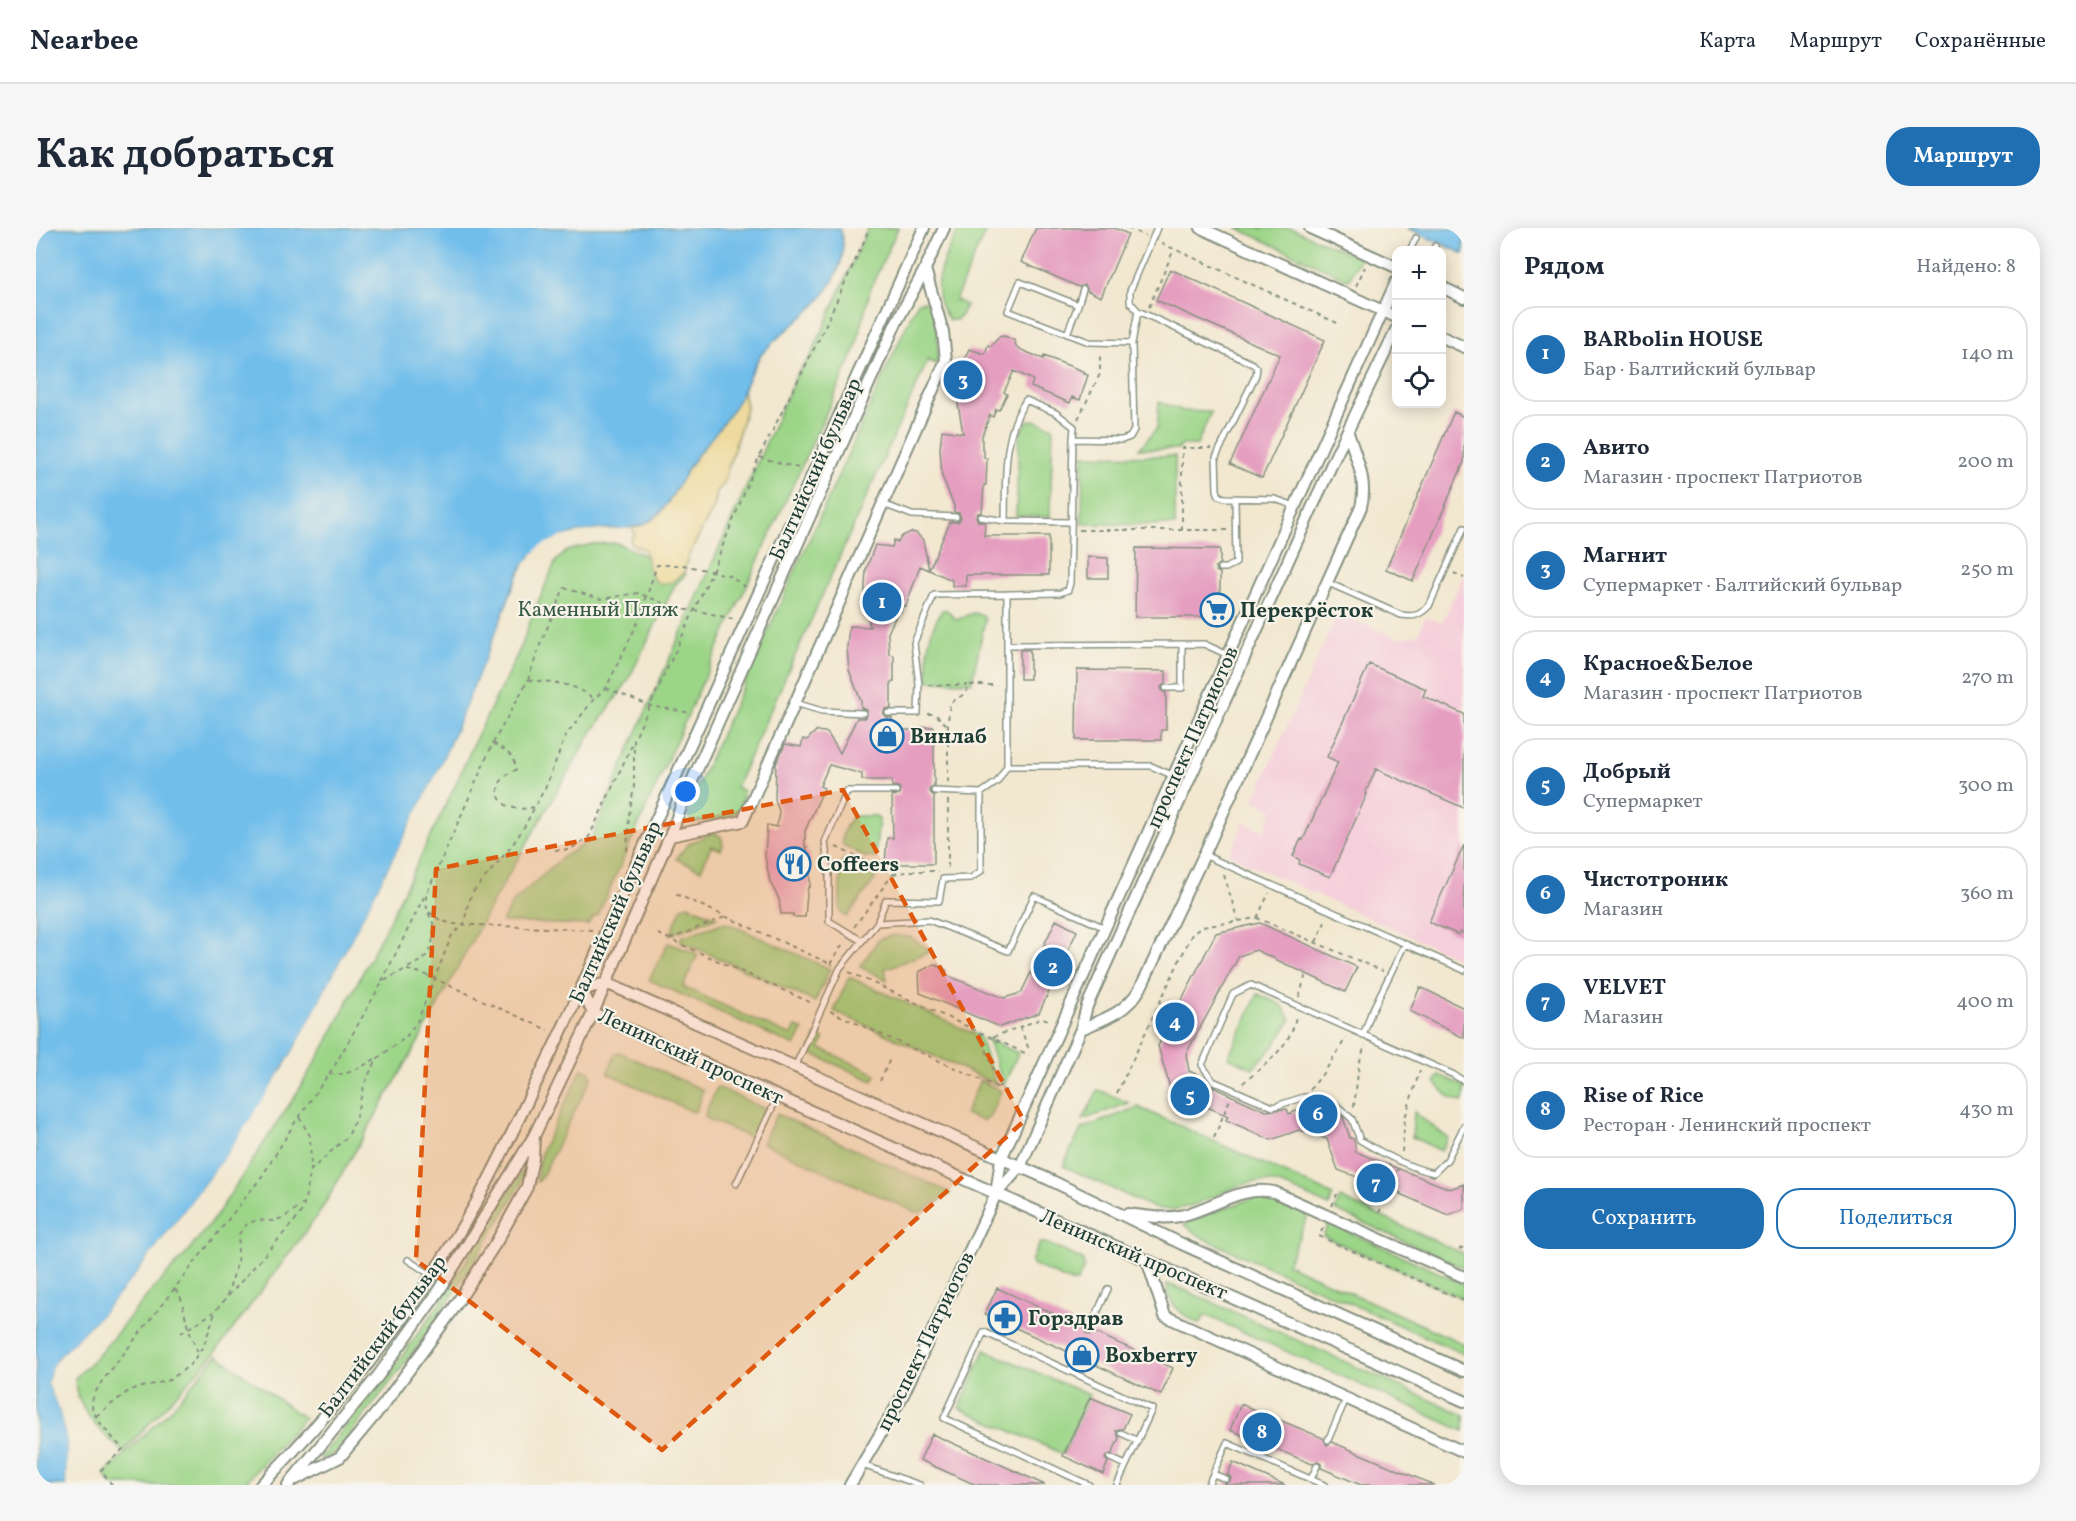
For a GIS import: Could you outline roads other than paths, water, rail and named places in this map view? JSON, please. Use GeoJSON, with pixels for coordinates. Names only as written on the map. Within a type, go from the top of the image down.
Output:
{"type":"FeatureCollection","features":[{"type":"Feature","properties":{"kind":"street","name":"Балтийский бульвар"},"geometry":{"type":"LineString","coordinates":[[261,1485],[305,1439],[384,1341],[431,1275],[487,1182],[582,990],[604,935],[924,228]]}},
{"type":"Feature","properties":{"kind":"street","name":"Балтийский бульвар"},"geometry":{"type":"LineString","coordinates":[[291,1483],[378,1376],[433,1300],[534,1136],[593,1013],[670,836],[688,788],[896,323],[944,228]]}},
{"type":"Feature","properties":{"kind":"street"},"geometry":{"type":"LineString","coordinates":[[1201,228],[1392,315]]}},
{"type":"Feature","properties":{"kind":"street"},"geometry":{"type":"LineString","coordinates":[[1310,228],[1392,265]]}},
{"type":"Feature","properties":{"kind":"street"},"geometry":{"type":"LineString","coordinates":[[670,836],[743,821],[946,360],[943,332],[925,269]]}},
{"type":"Feature","properties":{"kind":"street"},"geometry":{"type":"LineString","coordinates":[[1446,290],[1464,298]]}},
{"type":"Feature","properties":{"kind":"street","name":"проспект Патриотов"},"geometry":{"type":"LineString","coordinates":[[850,1485],[902,1397],[996,1194],[1001,1159],[1392,291]]}},
{"type":"Feature","properties":{"kind":"street","name":"проспект Патриотов"},"geometry":{"type":"LineString","coordinates":[[996,1194],[1020,1167],[1081,1029],[1092,996],[1335,457],[1392,339]]}},
{"type":"Feature","properties":{"kind":"street"},"geometry":{"type":"LineString","coordinates":[[1446,339],[1464,347]]}},
{"type":"Feature","properties":{"kind":"street"},"geometry":{"type":"LineString","coordinates":[[1081,1029],[1120,1012],[1132,1002],[1140,989],[1204,855],[1361,507],[1364,483],[1348,433]]}},
{"type":"Feature","properties":{"kind":"street","name":"Ленинский проспект"},"geometry":{"type":"LineString","coordinates":[[1464,1371],[1182,1244],[1121,1213],[1020,1167],[606,983],[582,990],[593,1013],[1464,1401]]}},
{"type":"Feature","properties":{"kind":"street"},"geometry":{"type":"LineString","coordinates":[[291,1483],[340,1457],[384,1404],[452,1311],[497,1241],[527,1187],[533,1158],[534,1136]]}},
{"type":"Feature","properties":{"kind":"street"},"geometry":{"type":"LineString","coordinates":[[1121,1213],[1175,1217],[1248,1191],[1262,1189],[1274,1192],[1464,1277]]}},
{"type":"Feature","properties":{"kind":"street"},"geometry":{"type":"LineString","coordinates":[[1147,1260],[1165,1317],[1464,1452]]}},
{"type":"Feature","properties":{"kind":"lane"},"geometry":{"type":"LineString","coordinates":[[1157,228],[1130,291],[1130,302],[1145,315],[1253,364],[1257,368],[1256,375],[1216,456],[1219,496],[1275,499],[1295,506]]}},
{"type":"Feature","properties":{"kind":"lane"},"geometry":{"type":"LineString","coordinates":[[1412,246],[1416,238]]}},
{"type":"Feature","properties":{"kind":"lane"},"geometry":{"type":"LineString","coordinates":[[1078,305],[1020,282],[1008,311],[1089,342],[1132,343]]}},
{"type":"Feature","properties":{"kind":"lane"},"geometry":{"type":"LineString","coordinates":[[1067,334],[1083,289]]}},
{"type":"Feature","properties":{"kind":"lane"},"geometry":{"type":"LineString","coordinates":[[1073,439],[1122,440],[1130,437],[1134,430],[1132,343],[1138,311]]}},
{"type":"Feature","properties":{"kind":"lane"},"geometry":{"type":"LineString","coordinates":[[888,713],[918,713],[919,685],[914,643],[934,595],[1060,593],[1068,590],[1074,427],[1056,413],[1026,400],[1016,415],[1007,451],[1005,520]]}},
{"type":"Feature","properties":{"kind":"lane"},"geometry":{"type":"LineString","coordinates":[[1220,568],[1226,568],[1236,562],[1235,498]]}},
{"type":"Feature","properties":{"kind":"lane"},"geometry":{"type":"LineString","coordinates":[[883,504],[912,515],[956,518]]}},
{"type":"Feature","properties":{"kind":"lane"},"geometry":{"type":"LineString","coordinates":[[981,518],[1070,522]]}},
{"type":"Feature","properties":{"kind":"lane"},"geometry":{"type":"LineString","coordinates":[[1326,582],[1401,615],[1412,617],[1421,614],[1429,606],[1464,528]]}},
{"type":"Feature","properties":{"kind":"lane"},"geometry":{"type":"LineString","coordinates":[[934,791],[981,793],[997,782],[1007,766],[1007,594]]}},
{"type":"Feature","properties":{"kind":"lane"},"geometry":{"type":"LineString","coordinates":[[1166,688],[1182,688],[1182,644]]}},
{"type":"Feature","properties":{"kind":"lane"},"geometry":{"type":"LineString","coordinates":[[1007,645],[1204,644],[1229,655]]}},
{"type":"Feature","properties":{"kind":"lane"},"geometry":{"type":"LineString","coordinates":[[795,703],[822,711],[863,713]]}},
{"type":"Feature","properties":{"kind":"lane"},"geometry":{"type":"LineString","coordinates":[[1007,766],[1151,766],[1174,776]]}},
{"type":"Feature","properties":{"kind":"lane"},"geometry":{"type":"LineString","coordinates":[[862,941],[830,921],[829,872],[825,842],[847,791],[896,791]]}},
{"type":"Feature","properties":{"kind":"lane"},"geometry":{"type":"LineString","coordinates":[[795,1067],[840,968],[877,922],[886,900],[939,901],[943,879],[971,878],[981,871],[981,793]]}},
{"type":"Feature","properties":{"kind":"lane"},"geometry":{"type":"LineString","coordinates":[[1204,855],[1464,970]]}},
{"type":"Feature","properties":{"kind":"lane"},"geometry":{"type":"LineString","coordinates":[[877,922],[929,920],[1008,951],[1034,896],[1105,928]]}},
{"type":"Feature","properties":{"kind":"lane"},"geometry":{"type":"LineString","coordinates":[[1366,1037],[1371,1013],[1405,944]]}},
{"type":"Feature","properties":{"kind":"lane"},"geometry":{"type":"LineString","coordinates":[[1464,1081],[1251,985],[1233,994],[1202,1065],[1213,1081],[1273,1107],[1304,1097],[1334,1103],[1352,1119],[1360,1140],[1415,1169],[1434,1173],[1447,1160],[1464,1126]]}},
{"type":"Feature","properties":{"kind":"lane"},"geometry":{"type":"LineString","coordinates":[[736,1184],[778,1096]]}},
{"type":"Feature","properties":{"kind":"lane"},"geometry":{"type":"LineString","coordinates":[[408,1260],[431,1275]]}},
{"type":"Feature","properties":{"kind":"lane"},"geometry":{"type":"LineString","coordinates":[[1089,1330],[1108,1289]]}},
{"type":"Feature","properties":{"kind":"lane"},"geometry":{"type":"LineString","coordinates":[[1089,1485],[944,1418],[984,1332],[1152,1409],[1117,1485]]}},
{"type":"Feature","properties":{"kind":"lane"},"geometry":{"type":"LineString","coordinates":[[1070,1372],[1077,1356]]}},
{"type":"Feature","properties":{"kind":"lane"},"geometry":{"type":"LineString","coordinates":[[1328,1440],[1346,1399]]}},
{"type":"Feature","properties":{"kind":"lane"},"geometry":{"type":"LineString","coordinates":[[1121,1433],[1138,1441]]}},
{"type":"Feature","properties":{"kind":"lane"},"geometry":{"type":"LineString","coordinates":[[1209,1485],[1227,1443],[1324,1485]]}},
{"type":"Feature","properties":{"kind":"lane"},"geometry":{"type":"LineString","coordinates":[[1110,1458],[1126,1465]]}},
{"type":"Feature","properties":{"kind":"lane"},"geometry":{"type":"LineString","coordinates":[[861,1465],[920,1485]]}},
{"type":"Feature","properties":{"kind":"lane"},"geometry":{"type":"LineString","coordinates":[[1311,1479],[1317,1466]]}},
{"type":"Feature","properties":{"kind":"lane"},"geometry":{"type":"LineString","coordinates":[[1213,1474],[1226,1479]]}},
{"type":"Feature","properties":{"kind":"water"},"geometry":{"type":"Polygon","coordinates":[[[36,228],[840,228],[843,243],[838,271],[824,295],[761,355],[732,411],[690,465],[664,509],[650,521],[635,527],[572,534],[552,541],[533,554],[521,569],[435,777],[299,1041],[265,1098],[227,1154],[133,1278],[52,1366],[48,1383],[60,1413],[67,1441],[66,1485],[36,1485],[36,228]]]}},
{"type":"Feature","properties":{"kind":"water"},"geometry":{"type":"Polygon","coordinates":[[[1407,228],[1464,228],[1464,254],[1407,228]]]}},
{"type":"Feature","properties":{"kind":"place","name":"Магнит"},"geometry":{"type":"Point","coordinates":[963,380]}},
{"type":"Feature","properties":{"kind":"place","name":"BARbolin HOUSE"},"geometry":{"type":"Point","coordinates":[882,602]}},
{"type":"Feature","properties":{"kind":"place","name":"Перекрёсток"},"geometry":{"type":"Point","coordinates":[1217,610]}},
{"type":"Feature","properties":{"kind":"place","name":"Винлаб"},"geometry":{"type":"Point","coordinates":[887,736]}},
{"type":"Feature","properties":{"kind":"place","name":"Coffeers"},"geometry":{"type":"Point","coordinates":[794,864]}},
{"type":"Feature","properties":{"kind":"place","name":"Авито"},"geometry":{"type":"Point","coordinates":[1053,967]}},
{"type":"Feature","properties":{"kind":"place","name":"Красное&Белое"},"geometry":{"type":"Point","coordinates":[1175,1022]}},
{"type":"Feature","properties":{"kind":"place","name":"Добрый"},"geometry":{"type":"Point","coordinates":[1190,1096]}},
{"type":"Feature","properties":{"kind":"place","name":"Чистотроник"},"geometry":{"type":"Point","coordinates":[1318,1114]}},
{"type":"Feature","properties":{"kind":"place","name":"VELVET"},"geometry":{"type":"Point","coordinates":[1376,1183]}},
{"type":"Feature","properties":{"kind":"place","name":"Горздрав"},"geometry":{"type":"Point","coordinates":[1005,1318]}},
{"type":"Feature","properties":{"kind":"place","name":"Boxberry"},"geometry":{"type":"Point","coordinates":[1082,1355]}},
{"type":"Feature","properties":{"kind":"place","name":"Rise of Rice"},"geometry":{"type":"Point","coordinates":[1262,1432]}},
{"type":"Feature","properties":{"kind":"park label","name":"Каменный Пляж"},"geometry":{"type":"Point","coordinates":[598,609]}}]}
